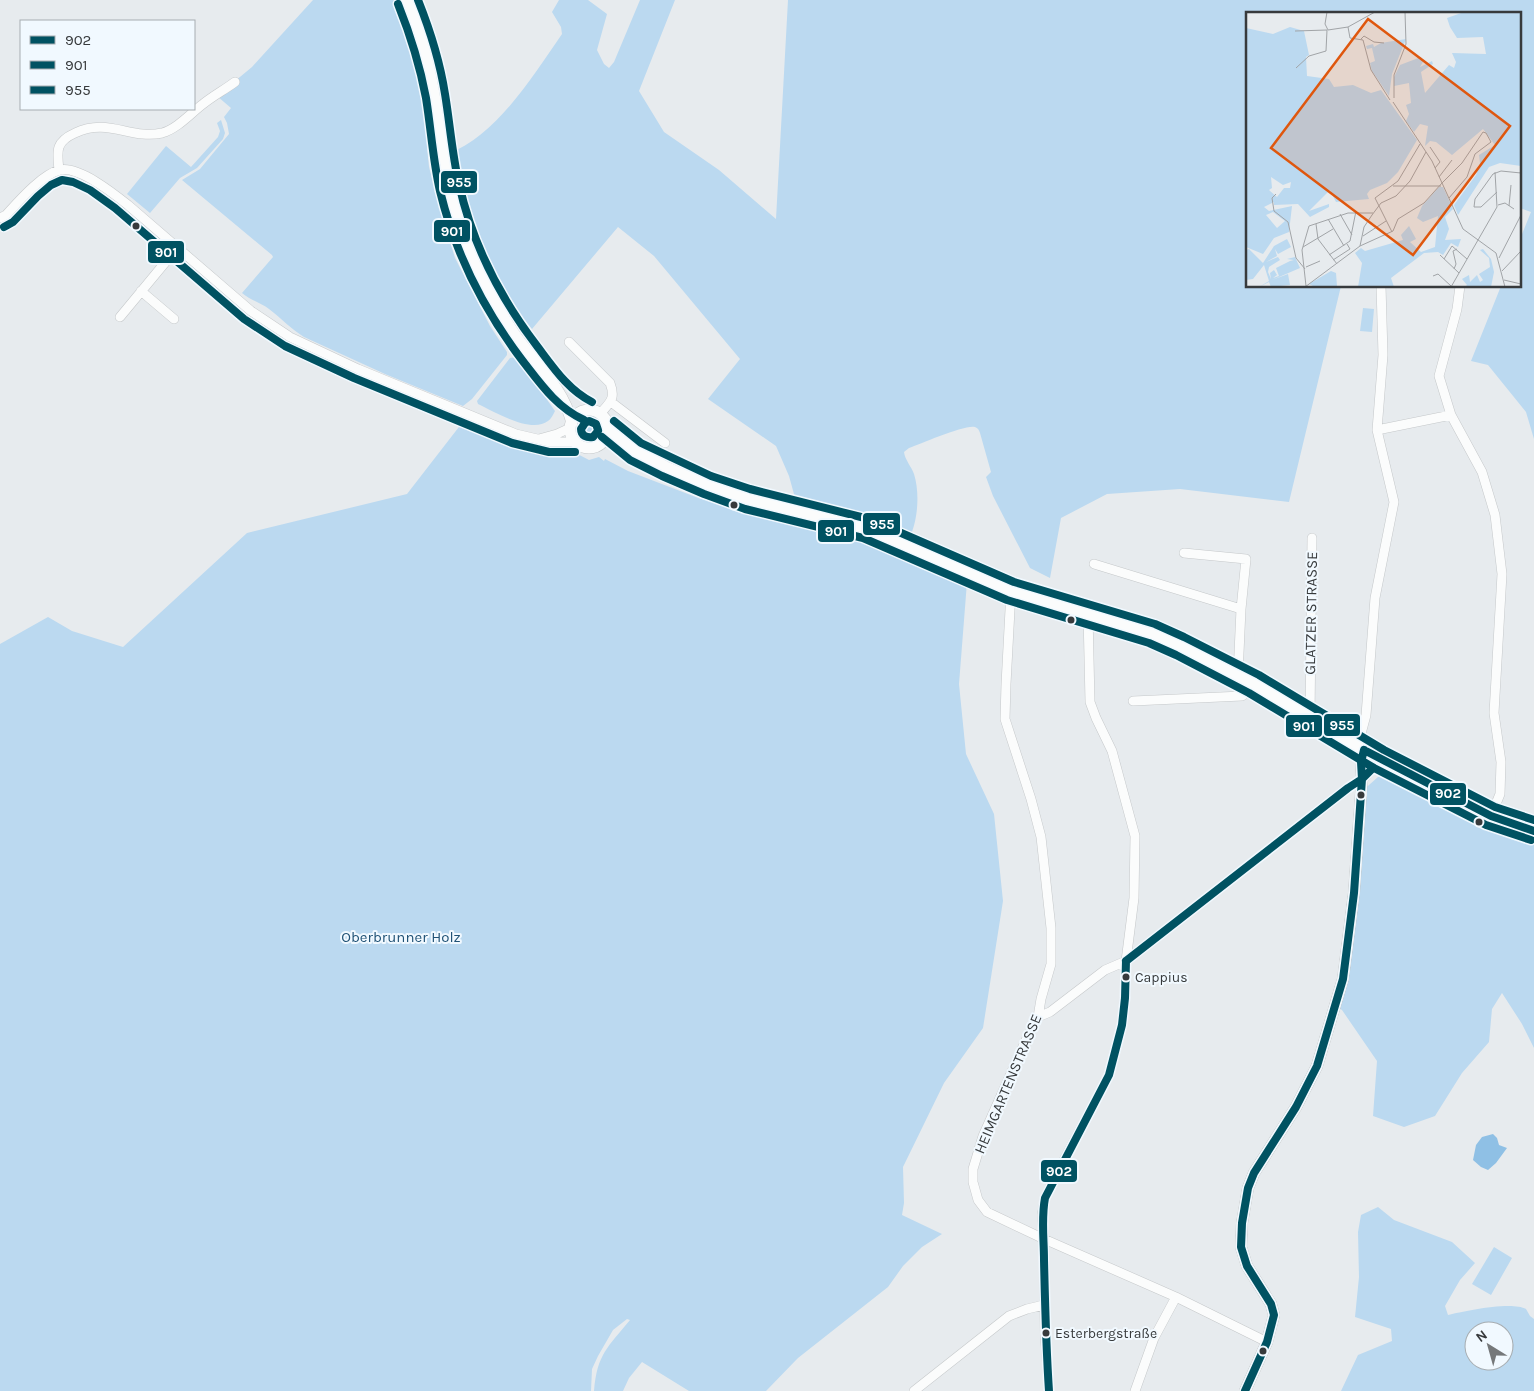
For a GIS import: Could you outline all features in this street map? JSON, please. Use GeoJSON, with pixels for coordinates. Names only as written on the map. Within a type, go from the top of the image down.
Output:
{"type":"FeatureCollection","features":[{"type":"Feature","properties":{"kind":"street"},"geometry":{"type":"LineString","coordinates":[[407,0],[421,38],[433,82],[453,201],[469,251],[490,294],[519,341],[560,392],[566,405],[571,433],[575,442]]}},
{"type":"Feature","properties":{"kind":"street"},"geometry":{"type":"LineString","coordinates":[[59,170],[57,150],[63,139],[78,131],[94,127],[112,127],[147,135],[164,133],[234,82]]}},
{"type":"Feature","properties":{"kind":"street"},"geometry":{"type":"LineString","coordinates":[[0,218],[6,215],[36,184],[59,170],[74,171],[109,190],[251,311],[290,337],[358,369],[516,434],[550,442],[575,442],[588,448],[601,444],[635,451]]}},
{"type":"Feature","properties":{"kind":"street"},"geometry":{"type":"LineString","coordinates":[[120,317],[178,247]]}},
{"type":"Feature","properties":{"kind":"street"},"geometry":{"type":"LineString","coordinates":[[1244,1391],[1267,1342],[1274,1315],[1271,1304],[1247,1266],[1241,1247],[1242,1223],[1248,1188],[1254,1173],[1296,1107],[1317,1066],[1343,979],[1354,893],[1362,780],[1361,748],[1366,715],[1374,598],[1394,502],[1377,430],[1383,356],[1381,288]]}},
{"type":"Feature","properties":{"kind":"street"},"geometry":{"type":"LineString","coordinates":[[1460,288],[1457,309],[1439,376],[1451,415],[1482,472],[1495,515],[1502,574],[1494,713],[1500,762],[1500,794],[1491,816]]}},
{"type":"Feature","properties":{"kind":"street"},"geometry":{"type":"LineString","coordinates":[[141,291],[174,319]]}},
{"type":"Feature","properties":{"kind":"street"},"geometry":{"type":"LineString","coordinates":[[569,342],[610,383],[614,391],[611,402],[600,414]]}},
{"type":"Feature","properties":{"kind":"street"},"geometry":{"type":"LineString","coordinates":[[560,392],[588,411],[600,414],[604,418],[608,429],[616,438],[635,451],[666,467],[707,485],[747,499],[866,528],[1011,590],[1152,634],[1238,675],[1378,759],[1491,816],[1534,831]]}},
{"type":"Feature","properties":{"kind":"street"},"geometry":{"type":"LineString","coordinates":[[611,402],[665,443]]}},
{"type":"Feature","properties":{"kind":"street"},"geometry":{"type":"LineString","coordinates":[[539,439],[557,434],[571,425],[578,414],[588,411]]}},
{"type":"Feature","properties":{"kind":"street"},"geometry":{"type":"LineString","coordinates":[[1377,430],[1451,415]]}},
{"type":"Feature","properties":{"kind":"street"},"geometry":{"type":"LineString","coordinates":[[601,444],[608,429]]}},
{"type":"Feature","properties":{"kind":"street","name":"GLATZER STRASSE"},"geometry":{"type":"LineString","coordinates":[[1310,718],[1312,538]]}},
{"type":"Feature","properties":{"kind":"street"},"geometry":{"type":"LineString","coordinates":[[1184,553],[1246,559],[1241,609],[1238,675]]}},
{"type":"Feature","properties":{"kind":"street"},"geometry":{"type":"LineString","coordinates":[[1094,564],[1241,609]]}},
{"type":"Feature","properties":{"kind":"street","name":"HEIMGARTENSTRASSE"},"geometry":{"type":"LineString","coordinates":[[1011,590],[1006,719],[1031,799],[1040,837],[1050,928],[1051,964],[1038,1017],[983,1136],[973,1169],[973,1182],[978,1200],[987,1212],[1176,1297],[1267,1342]]}},
{"type":"Feature","properties":{"kind":"street"},"geometry":{"type":"LineString","coordinates":[[1049,1391],[1044,1305],[1042,1215],[1045,1198],[1054,1176],[1110,1075],[1122,1024],[1126,961],[1134,898],[1134,836],[1112,751],[1090,702],[1088,614]]}},
{"type":"Feature","properties":{"kind":"street"},"geometry":{"type":"LineString","coordinates":[[1133,701],[1242,696],[1254,684]]}},
{"type":"Feature","properties":{"kind":"street"},"geometry":{"type":"LineString","coordinates":[[1038,1017],[1050,1012],[1105,970],[1126,961],[1348,788],[1362,780],[1378,759]]}},
{"type":"Feature","properties":{"kind":"street"},"geometry":{"type":"LineString","coordinates":[[1136,1391],[1154,1338],[1176,1297]]}},
{"type":"Feature","properties":{"kind":"street"},"geometry":{"type":"LineString","coordinates":[[919,1389],[1009,1316],[1044,1305]]}},
{"type":"Feature","properties":{"kind":"green space"},"geometry":{"type":"Polygon","coordinates":[[[313,0],[401,0],[424,67],[419,70],[417,75],[428,140],[429,167],[442,216],[455,258],[490,326],[507,352],[507,355],[472,399],[463,406],[385,374],[304,337],[269,309],[248,298],[242,293],[273,257],[272,255],[182,180],[200,169],[229,134],[224,117],[231,108],[217,96],[252,67],[313,0]]]}},
{"type":"Feature","properties":{"kind":"green space"},"geometry":{"type":"Polygon","coordinates":[[[559,0],[588,0],[607,14],[597,50],[604,64],[609,68],[614,62],[640,0],[675,0],[639,91],[664,132],[719,170],[776,219],[788,0],[1534,0],[1534,439],[1526,412],[1488,365],[1471,361],[1500,288],[1522,288],[1522,234],[1531,212],[1522,209],[1522,12],[1246,12],[1246,288],[1341,288],[1289,502],[1180,489],[1107,494],[1061,518],[1050,578],[1030,568],[993,496],[986,477],[991,472],[980,432],[975,427],[962,428],[909,448],[904,452],[914,474],[917,490],[916,516],[909,539],[866,522],[797,505],[789,476],[776,446],[708,399],[740,359],[654,256],[618,227],[532,329],[522,317],[511,320],[482,269],[463,220],[448,154],[466,145],[498,119],[539,68],[562,34],[561,27],[552,12],[559,0]]]}},
{"type":"Feature","properties":{"kind":"green space"},"geometry":{"type":"Polygon","coordinates":[[[221,120],[225,133],[223,139],[197,168],[180,178],[150,213],[127,194],[166,146],[191,167],[218,137],[220,131],[217,123],[221,120]]]}},
{"type":"Feature","properties":{"kind":"green space"},"geometry":{"type":"Polygon","coordinates":[[[1363,308],[1374,309],[1372,332],[1360,331],[1363,308]]]}},
{"type":"Feature","properties":{"kind":"green space"},"geometry":{"type":"Polygon","coordinates":[[[517,357],[555,411],[549,420],[541,424],[532,425],[513,420],[478,404],[477,401],[510,358],[517,357]]]}},
{"type":"Feature","properties":{"kind":"green space"},"geometry":{"type":"Polygon","coordinates":[[[589,415],[599,419],[603,429],[599,439],[589,443],[579,439],[575,429],[579,419],[589,415]]]}},
{"type":"Feature","properties":{"kind":"green space","name":"Oberbrunner Holz"},"geometry":{"type":"Polygon","coordinates":[[[462,423],[546,449],[568,449],[589,460],[599,457],[628,471],[701,499],[724,500],[869,540],[967,582],[959,684],[966,754],[994,814],[1003,901],[983,1028],[944,1083],[903,1167],[904,1203],[902,1215],[942,1234],[922,1247],[903,1266],[888,1287],[798,1358],[766,1391],[689,1391],[642,1362],[629,1378],[623,1391],[594,1391],[601,1359],[630,1320],[627,1319],[613,1330],[598,1356],[592,1369],[591,1391],[0,1391],[0,644],[48,617],[72,631],[123,647],[247,533],[407,494],[462,423]]]}},
{"type":"Feature","properties":{"kind":"green space"},"geometry":{"type":"Polygon","coordinates":[[[1388,772],[1401,781],[1534,843],[1534,1048],[1522,1024],[1502,993],[1492,1009],[1489,1042],[1462,1073],[1435,1116],[1404,1127],[1373,1116],[1377,1061],[1342,1010],[1335,1006],[1360,793],[1378,777],[1388,772]]]}},
{"type":"Feature","properties":{"kind":"green space"},"geometry":{"type":"Polygon","coordinates":[[[1378,1207],[1394,1220],[1452,1242],[1475,1263],[1460,1280],[1445,1306],[1448,1315],[1499,1306],[1526,1309],[1534,1319],[1534,1391],[1341,1391],[1358,1355],[1392,1341],[1391,1329],[1355,1317],[1359,1277],[1358,1232],[1361,1215],[1378,1207]]]}},
{"type":"Feature","properties":{"kind":"green space"},"geometry":{"type":"Polygon","coordinates":[[[1494,1247],[1512,1258],[1491,1295],[1472,1284],[1494,1247]]]}},
{"type":"Feature","properties":{"kind":"shaded area"},"geometry":{"type":"Polygon","coordinates":[[[1493,1134],[1497,1138],[1499,1145],[1507,1148],[1488,1170],[1473,1160],[1476,1145],[1482,1137],[1493,1134]]]}},
{"type":"Feature","properties":{"kind":"transit line","name":"955"},"geometry":{"type":"LineString","coordinates":[[418,0],[430,34],[443,82],[459,184],[472,228],[489,270],[511,309],[555,370],[568,385],[592,402]]}},
{"type":"Feature","properties":{"kind":"transit line","name":"901"},"geometry":{"type":"LineString","coordinates":[[398,4],[407,27],[424,86],[436,168],[446,214],[472,280],[508,341],[542,386],[565,408],[584,420]]}},
{"type":"Feature","properties":{"kind":"transit line","name":"901"},"geometry":{"type":"LineString","coordinates":[[4,227],[13,222],[51,185],[62,180],[73,182],[90,190],[115,208],[244,319],[285,346],[354,378],[512,443],[549,452],[575,452]]}},
{"type":"Feature","properties":{"kind":"transit line","name":"955"},"geometry":{"type":"LineString","coordinates":[[598,430],[596,424],[589,421],[581,429],[583,435],[589,437],[593,437],[598,431]]}},
{"type":"Feature","properties":{"kind":"transit line","name":"955"},"geometry":{"type":"LineString","coordinates":[[614,421],[641,443],[711,476],[750,489],[869,519],[1014,582],[1155,624],[1259,675],[1384,750],[1495,807],[1534,820]]}},
{"type":"Feature","properties":{"kind":"transit line","name":"901"},"geometry":{"type":"LineString","coordinates":[[602,437],[630,460],[704,494],[745,509],[863,538],[1007,600],[1149,643],[1249,693],[1374,768],[1486,825],[1531,840]]}},
{"type":"Feature","properties":{"kind":"transit line","name":"902"},"geometry":{"type":"LineString","coordinates":[[1364,750],[1491,816],[1534,831]]}},
{"type":"Feature","properties":{"kind":"transit line","name":"902"},"geometry":{"type":"LineString","coordinates":[[1245,1391],[1267,1342],[1274,1315],[1271,1304],[1247,1266],[1241,1247],[1242,1223],[1248,1188],[1254,1173],[1296,1107],[1317,1066],[1343,979],[1354,893],[1362,779],[1361,762],[1364,750]]}},
{"type":"Feature","properties":{"kind":"transit line","name":"902"},"geometry":{"type":"LineString","coordinates":[[1126,961],[1362,779],[1372,769]]}},
{"type":"Feature","properties":{"kind":"transit line","name":"902"},"geometry":{"type":"LineString","coordinates":[[1049,1391],[1043,1229],[1045,1198],[1109,1075],[1122,1025],[1126,961]]}},
{"type":"Feature","properties":{"kind":"place","name":"Cappius"},"geometry":{"type":"Point","coordinates":[1126,977]}},
{"type":"Feature","properties":{"kind":"place","name":"Esterbergstraße"},"geometry":{"type":"Point","coordinates":[1046,1333]}}]}
